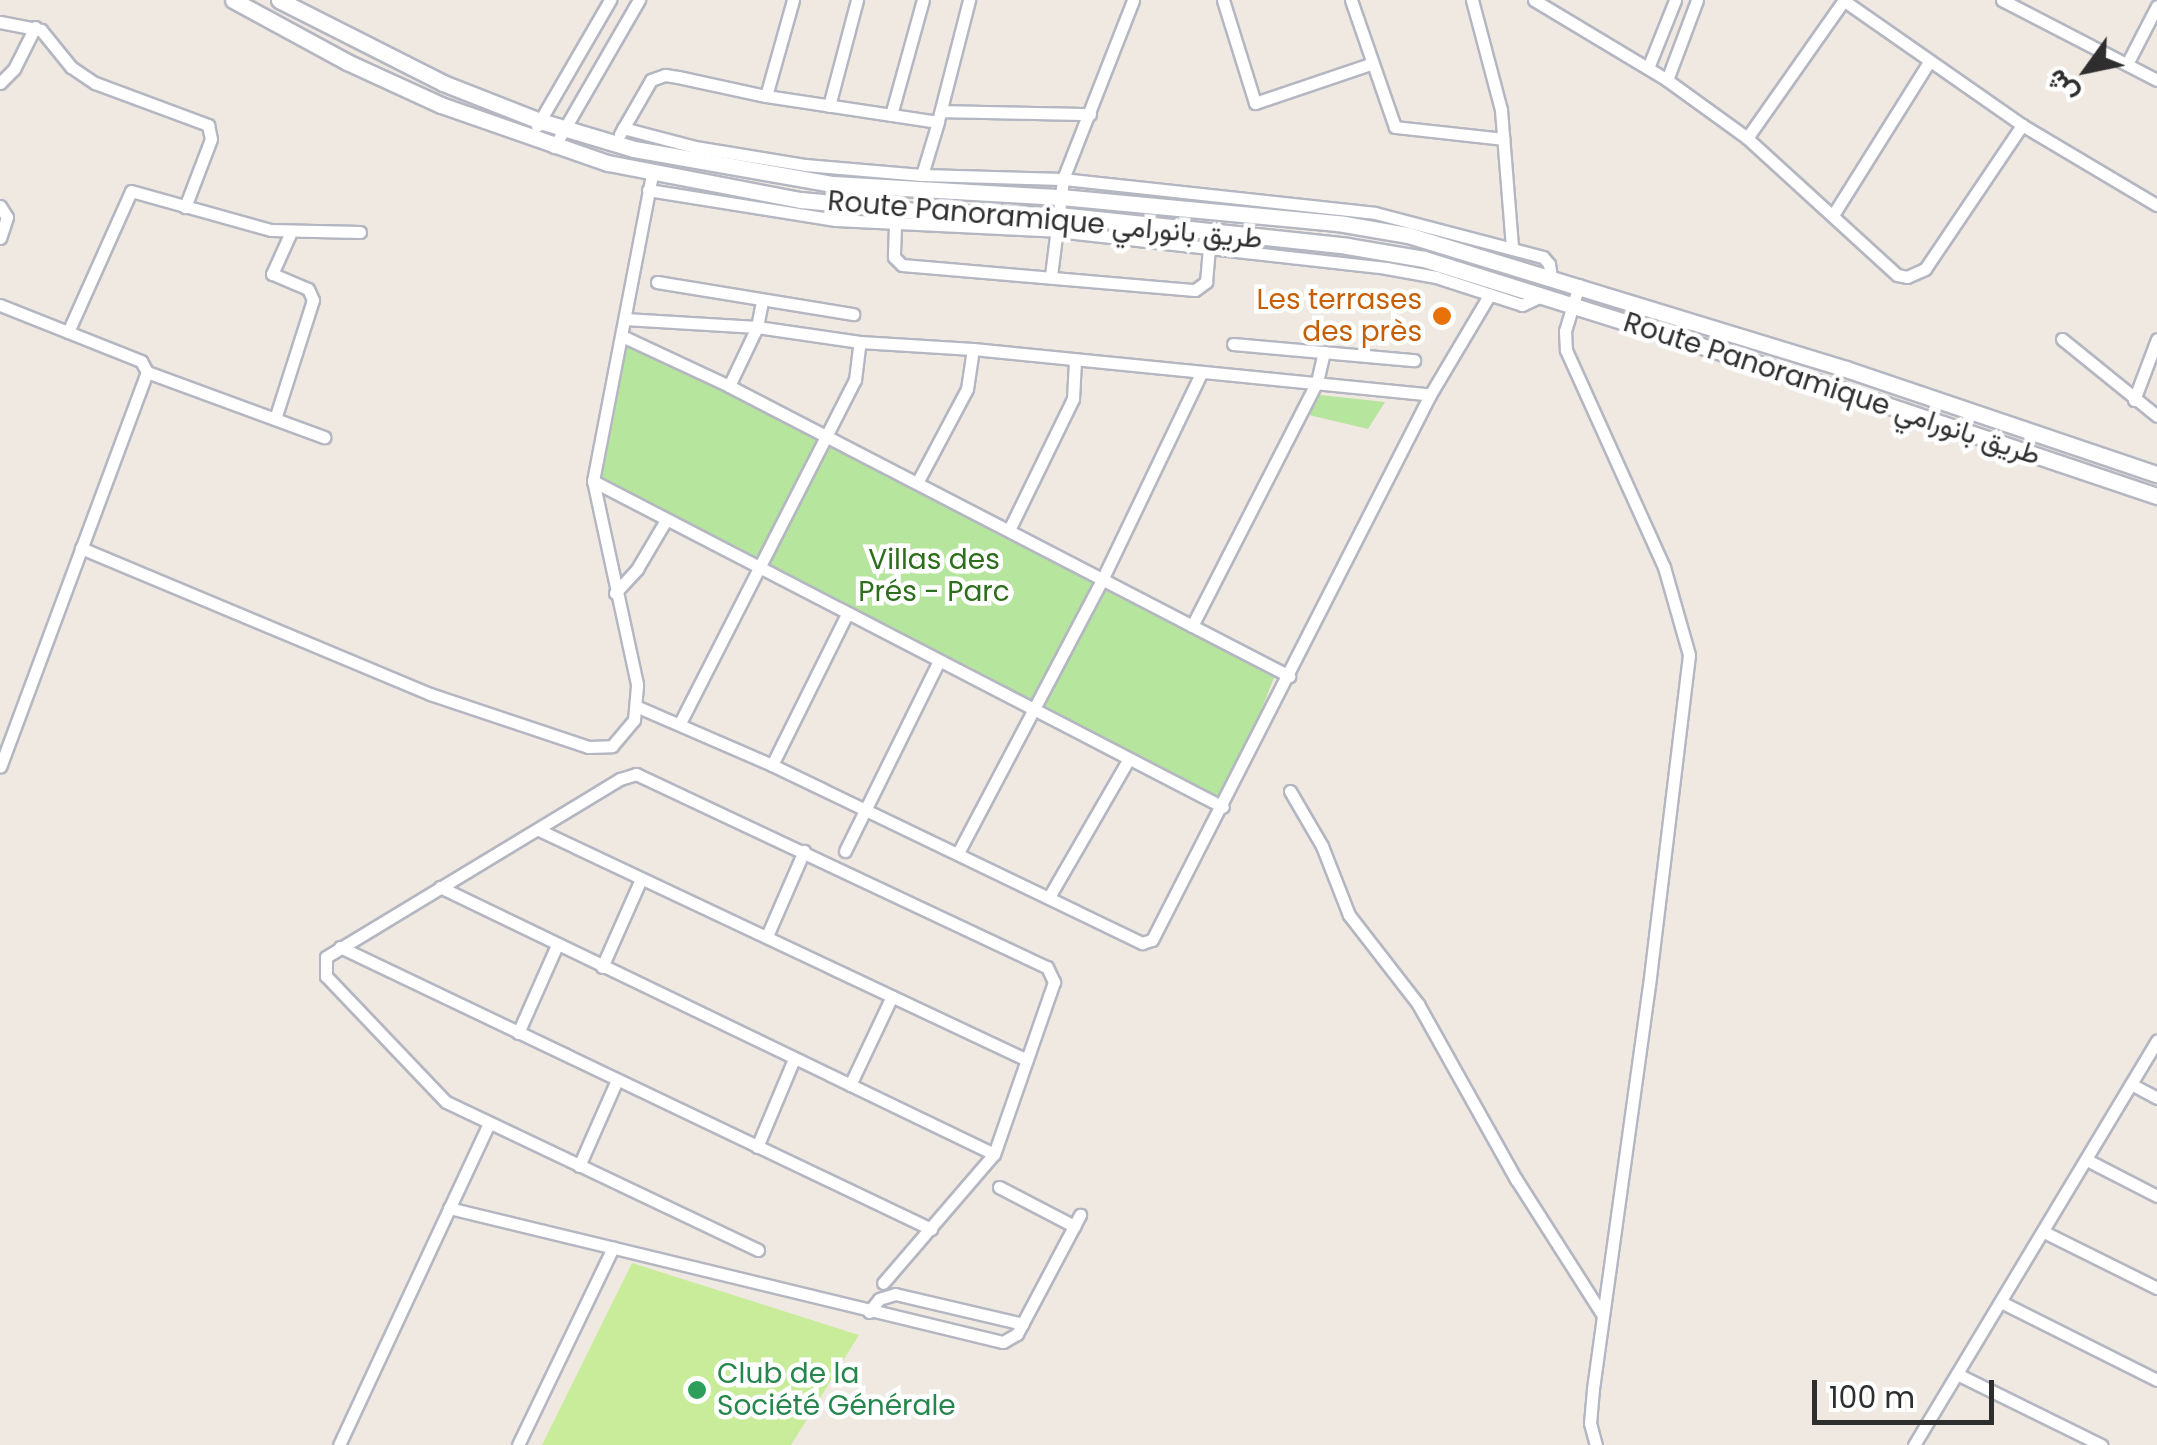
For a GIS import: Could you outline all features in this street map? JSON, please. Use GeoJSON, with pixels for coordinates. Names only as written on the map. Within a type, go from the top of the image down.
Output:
{"type":"FeatureCollection","features":[{"type":"Feature","properties":{"kind":"street","name":"Route Panoramique طريق بانورامي"},"geometry":{"type":"LineString","coordinates":[[233,0],[394,84],[650,182],[838,204],[1386,252],[1573,304],[2157,496]]}},
{"type":"Feature","properties":{"kind":"street","name":"Route Panoramique طريق بانورامي"},"geometry":{"type":"LineString","coordinates":[[279,0],[398,62],[540,120],[614,144],[706,165],[818,182],[1061,196],[1376,229],[1440,242],[2157,474]]}},
{"type":"Feature","properties":{"kind":"street"},"geometry":{"type":"LineString","coordinates":[[531,139],[610,0]]}},
{"type":"Feature","properties":{"kind":"street"},"geometry":{"type":"LineString","coordinates":[[554,147],[639,0]]}},
{"type":"Feature","properties":{"kind":"street"},"geometry":{"type":"LineString","coordinates":[[766,96],[792,0]]}},
{"type":"Feature","properties":{"kind":"street"},"geometry":{"type":"LineString","coordinates":[[829,106],[857,0]]}},
{"type":"Feature","properties":{"kind":"street"},"geometry":{"type":"LineString","coordinates":[[892,114],[923,0]]}},
{"type":"Feature","properties":{"kind":"street"},"geometry":{"type":"LineString","coordinates":[[922,176],[969,0]]}},
{"type":"Feature","properties":{"kind":"street"},"geometry":{"type":"LineString","coordinates":[[1051,276],[1063,179],[1133,0]]}},
{"type":"Feature","properties":{"kind":"street"},"geometry":{"type":"LineString","coordinates":[[1223,0],[1254,103],[1370,64]]}},
{"type":"Feature","properties":{"kind":"street"},"geometry":{"type":"LineString","coordinates":[[1351,0],[1394,127],[1502,139]]}},
{"type":"Feature","properties":{"kind":"street"},"geometry":{"type":"LineString","coordinates":[[1472,0],[1501,110],[1512,247]]}},
{"type":"Feature","properties":{"kind":"street"},"geometry":{"type":"LineString","coordinates":[[1534,0],[1667,80],[1747,138],[1897,275],[1917,275],[1931,262],[2022,125]]}},
{"type":"Feature","properties":{"kind":"street"},"geometry":{"type":"LineString","coordinates":[[1648,68],[1675,0]]}},
{"type":"Feature","properties":{"kind":"street"},"geometry":{"type":"LineString","coordinates":[[1667,80],[1697,0]]}},
{"type":"Feature","properties":{"kind":"street"},"geometry":{"type":"LineString","coordinates":[[1747,138],[1844,0],[2022,125],[2157,205]]}},
{"type":"Feature","properties":{"kind":"street"},"geometry":{"type":"LineString","coordinates":[[2002,0],[2157,80]]}},
{"type":"Feature","properties":{"kind":"street"},"geometry":{"type":"LineString","coordinates":[[2128,64],[2157,6]]}},
{"type":"Feature","properties":{"kind":"street"},"geometry":{"type":"LineString","coordinates":[[0,22],[35,27],[87,78],[208,125],[211,139],[184,207]]}},
{"type":"Feature","properties":{"kind":"street"},"geometry":{"type":"LineString","coordinates":[[0,82],[14,69],[35,27]]}},
{"type":"Feature","properties":{"kind":"street"},"geometry":{"type":"LineString","coordinates":[[1833,215],[1929,62]]}},
{"type":"Feature","properties":{"kind":"street"},"geometry":{"type":"LineString","coordinates":[[614,144],[657,77],[678,77],[766,96],[892,114],[1090,114]]}},
{"type":"Feature","properties":{"kind":"street"},"geometry":{"type":"LineString","coordinates":[[623,128],[768,160],[922,176],[1063,179],[1359,210],[1546,258],[1551,277]]}},
{"type":"Feature","properties":{"kind":"street"},"geometry":{"type":"LineString","coordinates":[[81,548],[313,648],[588,747],[612,746],[620,740],[638,707],[637,684],[593,481],[650,182],[742,207],[895,226],[1058,223],[1408,272],[1526,306],[1542,295]]}},
{"type":"Feature","properties":{"kind":"street"},"geometry":{"type":"LineString","coordinates":[[68,332],[127,193],[140,191],[184,207],[291,232],[360,232]]}},
{"type":"Feature","properties":{"kind":"street"},"geometry":{"type":"LineString","coordinates":[[0,206],[7,217],[0,238]]}},
{"type":"Feature","properties":{"kind":"street"},"geometry":{"type":"LineString","coordinates":[[895,226],[894,257],[902,265],[1199,290],[1206,282],[1208,246]]}},
{"type":"Feature","properties":{"kind":"street"},"geometry":{"type":"LineString","coordinates":[[275,419],[314,297],[308,289],[272,274],[291,232]]}},
{"type":"Feature","properties":{"kind":"street"},"geometry":{"type":"LineString","coordinates":[[657,282],[853,314]]}},
{"type":"Feature","properties":{"kind":"street"},"geometry":{"type":"LineString","coordinates":[[1578,286],[1566,350],[1664,567],[1689,655],[1649,984],[1602,1314],[1590,1424],[1597,1445]]}},
{"type":"Feature","properties":{"kind":"street"},"geometry":{"type":"LineString","coordinates":[[638,707],[772,765],[1142,943],[1152,940],[1430,395],[1490,294]]}},
{"type":"Feature","properties":{"kind":"street"},"geometry":{"type":"LineString","coordinates":[[729,386],[757,327],[762,301]]}},
{"type":"Feature","properties":{"kind":"street"},"geometry":{"type":"LineString","coordinates":[[0,305],[141,361],[147,372],[324,437]]}},
{"type":"Feature","properties":{"kind":"street"},"geometry":{"type":"LineString","coordinates":[[625,319],[757,327],[860,342],[973,349],[1430,395]]}},
{"type":"Feature","properties":{"kind":"street"},"geometry":{"type":"LineString","coordinates":[[640,344],[644,320]]}},
{"type":"Feature","properties":{"kind":"street"},"geometry":{"type":"LineString","coordinates":[[622,336],[827,436],[1288,676]]}},
{"type":"Feature","properties":{"kind":"street"},"geometry":{"type":"LineString","coordinates":[[2062,339],[2157,416]]}},
{"type":"Feature","properties":{"kind":"street"},"geometry":{"type":"LineString","coordinates":[[2134,400],[2157,339]]}},
{"type":"Feature","properties":{"kind":"street"},"geometry":{"type":"LineString","coordinates":[[680,723],[854,380],[860,342]]}},
{"type":"Feature","properties":{"kind":"street"},"geometry":{"type":"LineString","coordinates":[[1233,344],[1414,360]]}},
{"type":"Feature","properties":{"kind":"street"},"geometry":{"type":"LineString","coordinates":[[916,482],[967,389],[973,349]]}},
{"type":"Feature","properties":{"kind":"street"},"geometry":{"type":"LineString","coordinates":[[1192,626],[1317,382],[1324,352]]}},
{"type":"Feature","properties":{"kind":"street"},"geometry":{"type":"LineString","coordinates":[[1009,530],[1073,398],[1075,362]]}},
{"type":"Feature","properties":{"kind":"street"},"geometry":{"type":"LineString","coordinates":[[0,767],[147,372]]}},
{"type":"Feature","properties":{"kind":"street"},"geometry":{"type":"LineString","coordinates":[[958,853],[1102,580],[1201,373]]}},
{"type":"Feature","properties":{"kind":"street"},"geometry":{"type":"LineString","coordinates":[[593,481],[1222,807]]}},
{"type":"Feature","properties":{"kind":"street"},"geometry":{"type":"LineString","coordinates":[[616,593],[637,569],[666,520]]}},
{"type":"Feature","properties":{"kind":"street"},"geometry":{"type":"LineString","coordinates":[[772,765],[847,614]]}},
{"type":"Feature","properties":{"kind":"street"},"geometry":{"type":"LineString","coordinates":[[845,851],[938,662]]}},
{"type":"Feature","properties":{"kind":"street"},"geometry":{"type":"LineString","coordinates":[[1049,897],[1128,760]]}},
{"type":"Feature","properties":{"kind":"street"},"geometry":{"type":"LineString","coordinates":[[758,1250],[489,1124],[438,1096],[326,976],[326,957],[636,774],[1050,970],[1054,982],[994,1154],[883,1283]]}},
{"type":"Feature","properties":{"kind":"street"},"geometry":{"type":"LineString","coordinates":[[1290,791],[1322,846],[1349,916],[1418,1004],[1516,1179],[1602,1314]]}},
{"type":"Feature","properties":{"kind":"street"},"geometry":{"type":"LineString","coordinates":[[538,830],[1027,1060]]}},
{"type":"Feature","properties":{"kind":"street"},"geometry":{"type":"LineString","coordinates":[[767,936],[804,851]]}},
{"type":"Feature","properties":{"kind":"street"},"geometry":{"type":"LineString","coordinates":[[602,966],[641,878]]}},
{"type":"Feature","properties":{"kind":"street"},"geometry":{"type":"LineString","coordinates":[[440,887],[994,1154]]}},
{"type":"Feature","properties":{"kind":"street"},"geometry":{"type":"LineString","coordinates":[[518,1033],[557,945]]}},
{"type":"Feature","properties":{"kind":"street"},"geometry":{"type":"LineString","coordinates":[[340,947],[931,1229]]}},
{"type":"Feature","properties":{"kind":"street"},"geometry":{"type":"LineString","coordinates":[[850,1085],[892,996]]}},
{"type":"Feature","properties":{"kind":"street"},"geometry":{"type":"LineString","coordinates":[[1914,1445],[2157,1040]]}},
{"type":"Feature","properties":{"kind":"street"},"geometry":{"type":"LineString","coordinates":[[757,1146],[794,1058]]}},
{"type":"Feature","properties":{"kind":"street"},"geometry":{"type":"LineString","coordinates":[[578,1166],[617,1080]]}},
{"type":"Feature","properties":{"kind":"street"},"geometry":{"type":"LineString","coordinates":[[2131,1084],[2157,1098]]}},
{"type":"Feature","properties":{"kind":"street"},"geometry":{"type":"LineString","coordinates":[[339,1445],[489,1124]]}},
{"type":"Feature","properties":{"kind":"street"},"geometry":{"type":"LineString","coordinates":[[2087,1160],[2157,1196]]}},
{"type":"Feature","properties":{"kind":"street"},"geometry":{"type":"LineString","coordinates":[[449,1208],[997,1342],[1013,1338],[1023,1324],[1077,1221],[999,1188]]}},
{"type":"Feature","properties":{"kind":"street"},"geometry":{"type":"LineString","coordinates":[[2044,1232],[2157,1288]]}},
{"type":"Feature","properties":{"kind":"street"},"geometry":{"type":"LineString","coordinates":[[518,1445],[613,1248]]}},
{"type":"Feature","properties":{"kind":"street"},"geometry":{"type":"LineString","coordinates":[[869,1312],[878,1299],[895,1294],[1023,1324]]}},
{"type":"Feature","properties":{"kind":"street"},"geometry":{"type":"LineString","coordinates":[[2001,1302],[2157,1380]]}},
{"type":"Feature","properties":{"kind":"street"},"geometry":{"type":"LineString","coordinates":[[1957,1374],[2102,1445]]}},
{"type":"Feature","properties":{"kind":"green space","name":"Villas des Prés - Parc"},"geometry":{"type":"Polygon","coordinates":[[[622,336],[1277,670],[1223,807],[593,481],[622,336]]]}},
{"type":"Feature","properties":{"kind":"green space"},"geometry":{"type":"Polygon","coordinates":[[[1320,395],[1385,402],[1368,429],[1309,415],[1320,395]]]}},
{"type":"Feature","properties":{"kind":"green space","name":"Club de la Société Générale"},"geometry":{"type":"Polygon","coordinates":[[[632,1263],[859,1335],[791,1445],[542,1445],[632,1263]]]}},
{"type":"Feature","properties":{"kind":"place","name":"Les terrases des près"},"geometry":{"type":"Point","coordinates":[1442,316]}},
{"type":"Feature","properties":{"kind":"place","name":"Club de la Société Générale"},"geometry":{"type":"Point","coordinates":[697,1390]}}]}
